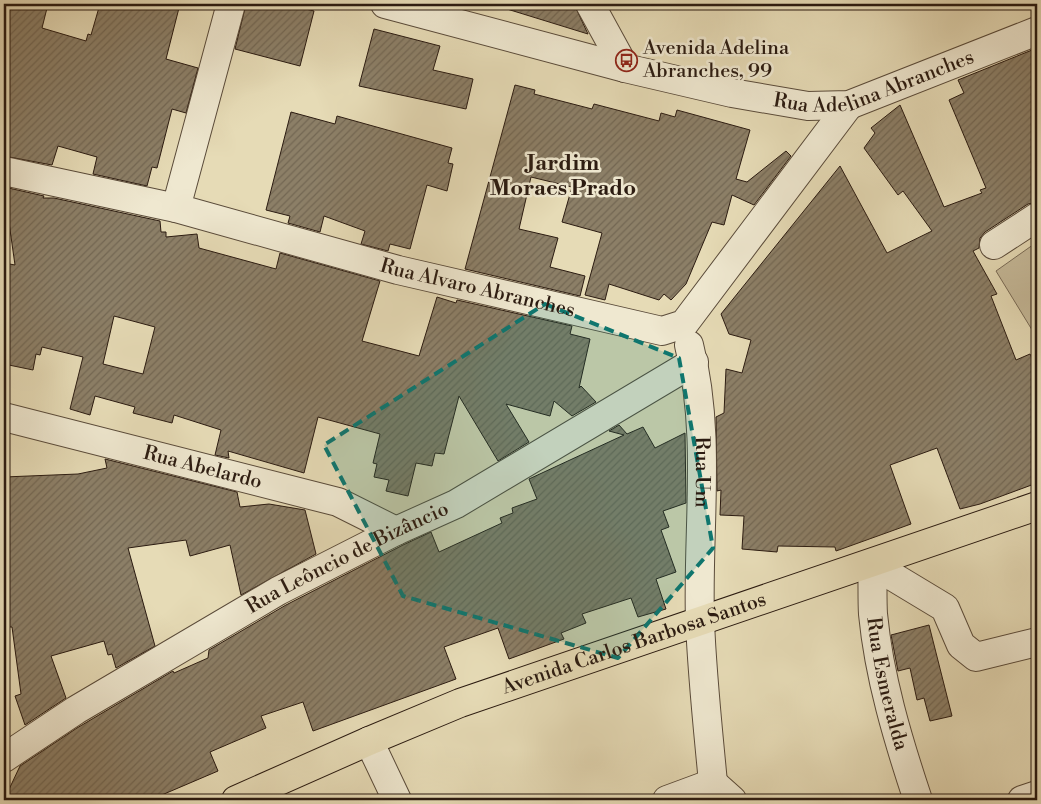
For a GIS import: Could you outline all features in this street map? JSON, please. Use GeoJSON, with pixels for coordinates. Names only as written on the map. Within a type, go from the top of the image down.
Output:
{"type":"FeatureCollection","features":[{"type":"Feature","properties":{"kind":"main road","name":"Avenida Carlos Barbosa Santos"},"geometry":{"type":"LineString","coordinates":[[236,800],[460,703],[872,564],[1037,506]]}},
{"type":"Feature","properties":{"kind":"street"},"geometry":{"type":"LineString","coordinates":[[176,208],[230,4]]}},
{"type":"Feature","properties":{"kind":"street","name":"Rua Adelina Abranches"},"geometry":{"type":"LineString","coordinates":[[385,4],[624,68],[732,93],[808,106],[849,104],[1037,31]]}},
{"type":"Feature","properties":{"kind":"street"},"geometry":{"type":"LineString","coordinates":[[590,4],[624,68]]}},
{"type":"Feature","properties":{"kind":"street"},"geometry":{"type":"LineString","coordinates":[[684,324],[849,104]]}},
{"type":"Feature","properties":{"kind":"street","name":"Rua Alvaro Abranches"},"geometry":{"type":"LineString","coordinates":[[4,171],[176,208],[398,270],[644,328],[662,330],[684,324]]}},
{"type":"Feature","properties":{"kind":"street"},"geometry":{"type":"LineString","coordinates":[[994,245],[1037,217]]}},
{"type":"Feature","properties":{"kind":"street","name":"Rua Um"},"geometry":{"type":"LineString","coordinates":[[684,324],[694,362],[700,396],[702,463],[700,621],[718,794]]}},
{"type":"Feature","properties":{"kind":"street","name":"Rua Leôncio de Bizâncio"},"geometry":{"type":"LineString","coordinates":[[4,758],[76,710],[278,591],[396,531],[456,504],[503,478],[694,362]]}},
{"type":"Feature","properties":{"kind":"street","name":"Rua Abelardo"},"geometry":{"type":"LineString","coordinates":[[4,417],[338,502],[396,531]]}},
{"type":"Feature","properties":{"kind":"street"},"geometry":{"type":"LineString","coordinates":[[872,564],[945,608],[961,646],[976,657],[1037,642]]}},
{"type":"Feature","properties":{"kind":"street","name":"Rua Esmeralda"},"geometry":{"type":"LineString","coordinates":[[872,564],[874,614],[887,693],[900,745],[918,800]]}},
{"type":"Feature","properties":{"kind":"street"},"geometry":{"type":"LineString","coordinates":[[369,741],[397,800]]}},
{"type":"Feature","properties":{"kind":"street"},"geometry":{"type":"LineString","coordinates":[[667,800],[718,794]]}},
{"type":"Feature","properties":{"kind":"street"},"geometry":{"type":"LineString","coordinates":[[1022,800],[1037,795]]}},
{"type":"Feature","properties":{"kind":"highlighted area"},"geometry":{"type":"Polygon","coordinates":[[[545,304],[679,358],[713,548],[618,658],[403,596],[324,445],[545,304]]]}},
{"type":"Feature","properties":{"kind":"shaded area"},"geometry":{"type":"Polygon","coordinates":[[[1037,242],[1037,338],[996,271],[1037,242]]]}},
{"type":"Feature","properties":{"kind":"building"},"geometry":{"type":"Polygon","coordinates":[[[11,4],[48,4],[42,28],[86,41],[88,34],[91,35],[100,4],[180,4],[166,59],[198,68],[186,113],[172,109],[157,168],[152,167],[147,186],[93,174],[97,157],[58,146],[52,165],[4,156],[4,30],[11,4]]]}},
{"type":"Feature","properties":{"kind":"building"},"geometry":{"type":"Polygon","coordinates":[[[246,4],[285,4],[314,11],[300,66],[235,49],[246,4]]]}},
{"type":"Feature","properties":{"kind":"building"},"geometry":{"type":"Polygon","coordinates":[[[508,4],[574,4],[588,34],[507,9],[508,4]]]}},
{"type":"Feature","properties":{"kind":"building"},"geometry":{"type":"Polygon","coordinates":[[[374,29],[440,46],[433,70],[473,79],[466,109],[359,86],[374,29]]]}},
{"type":"Feature","properties":{"kind":"building"},"geometry":{"type":"Polygon","coordinates":[[[1037,48],[1037,202],[1028,204],[985,232],[980,238],[979,248],[973,251],[997,294],[991,296],[1016,360],[1030,354],[1037,368],[1037,483],[980,504],[960,509],[937,448],[890,465],[911,524],[836,551],[835,547],[778,546],[777,552],[742,549],[744,516],[720,515],[721,490],[717,491],[716,417],[724,413],[726,369],[742,373],[751,340],[729,334],[721,314],[840,166],[887,253],[932,231],[903,191],[898,195],[864,148],[875,133],[871,128],[900,105],[944,207],[982,193],[980,190],[986,188],[949,100],[964,93],[958,80],[1037,48]]]}},
{"type":"Feature","properties":{"kind":"building"},"geometry":{"type":"Polygon","coordinates":[[[515,85],[535,90],[534,94],[592,109],[594,104],[659,121],[661,113],[675,117],[677,110],[750,130],[736,179],[747,182],[786,151],[791,156],[754,205],[732,195],[724,225],[712,222],[686,284],[671,300],[664,294],[659,300],[609,284],[605,300],[585,295],[602,233],[562,222],[572,187],[531,177],[519,229],[558,238],[550,267],[585,276],[580,296],[465,269],[515,85]]]}},
{"type":"Feature","properties":{"kind":"building"},"geometry":{"type":"Polygon","coordinates":[[[291,112],[335,124],[337,116],[452,148],[448,163],[453,164],[447,191],[427,185],[410,249],[390,244],[388,251],[361,244],[365,231],[324,216],[320,232],[288,223],[290,216],[266,210],[291,112]]]}},
{"type":"Feature","properties":{"kind":"building"},"geometry":{"type":"Polygon","coordinates":[[[4,187],[44,196],[43,198],[54,198],[160,221],[161,232],[166,232],[166,237],[197,234],[199,248],[276,269],[280,253],[380,281],[362,341],[419,356],[437,297],[456,303],[457,300],[572,326],[570,334],[590,339],[579,388],[581,386],[596,402],[572,416],[554,401],[550,416],[506,404],[529,442],[498,461],[459,396],[444,454],[435,453],[432,466],[416,463],[408,496],[386,491],[389,480],[374,477],[377,464],[373,463],[380,434],[318,417],[304,473],[228,451],[229,458],[215,455],[221,430],[174,415],[172,423],[133,413],[135,407],[95,396],[90,415],[70,409],[83,357],[42,347],[40,355],[36,354],[33,370],[4,364],[4,263],[15,265],[4,187]],[[114,316],[103,364],[143,374],[155,327],[114,316]]]}},
{"type":"Feature","properties":{"kind":"building"},"geometry":{"type":"Polygon","coordinates":[[[619,425],[627,434],[643,427],[655,448],[685,433],[686,503],[663,511],[669,527],[661,530],[676,572],[656,579],[666,609],[638,617],[631,598],[582,614],[586,623],[561,633],[564,639],[509,659],[498,628],[444,647],[456,679],[313,731],[303,702],[261,716],[266,728],[210,752],[218,771],[150,800],[4,800],[20,766],[77,728],[173,671],[174,673],[208,658],[209,650],[286,605],[403,545],[431,532],[439,552],[502,523],[500,518],[513,513],[512,508],[537,499],[529,479],[624,435],[609,431],[619,425]]]}},
{"type":"Feature","properties":{"kind":"building"},"geometry":{"type":"Polygon","coordinates":[[[105,459],[237,492],[240,507],[269,504],[305,510],[316,554],[241,595],[230,545],[190,556],[186,540],[128,548],[155,646],[116,668],[112,654],[108,655],[104,641],[51,656],[66,698],[25,725],[15,696],[21,694],[12,627],[4,627],[4,477],[78,474],[107,468],[105,459]]]}},
{"type":"Feature","properties":{"kind":"building"},"geometry":{"type":"Polygon","coordinates":[[[929,625],[952,716],[930,721],[924,698],[917,700],[910,668],[898,671],[891,635],[929,625]]]}},
{"type":"Feature","properties":{"kind":"place","name":"Avenida Adelina Abranches, 99"},"geometry":{"type":"Point","coordinates":[627,60]}},
{"type":"Feature","properties":{"kind":"district","name":"Jardim Moraes Prado"},"geometry":{"type":"Point","coordinates":[563,176]}}]}
